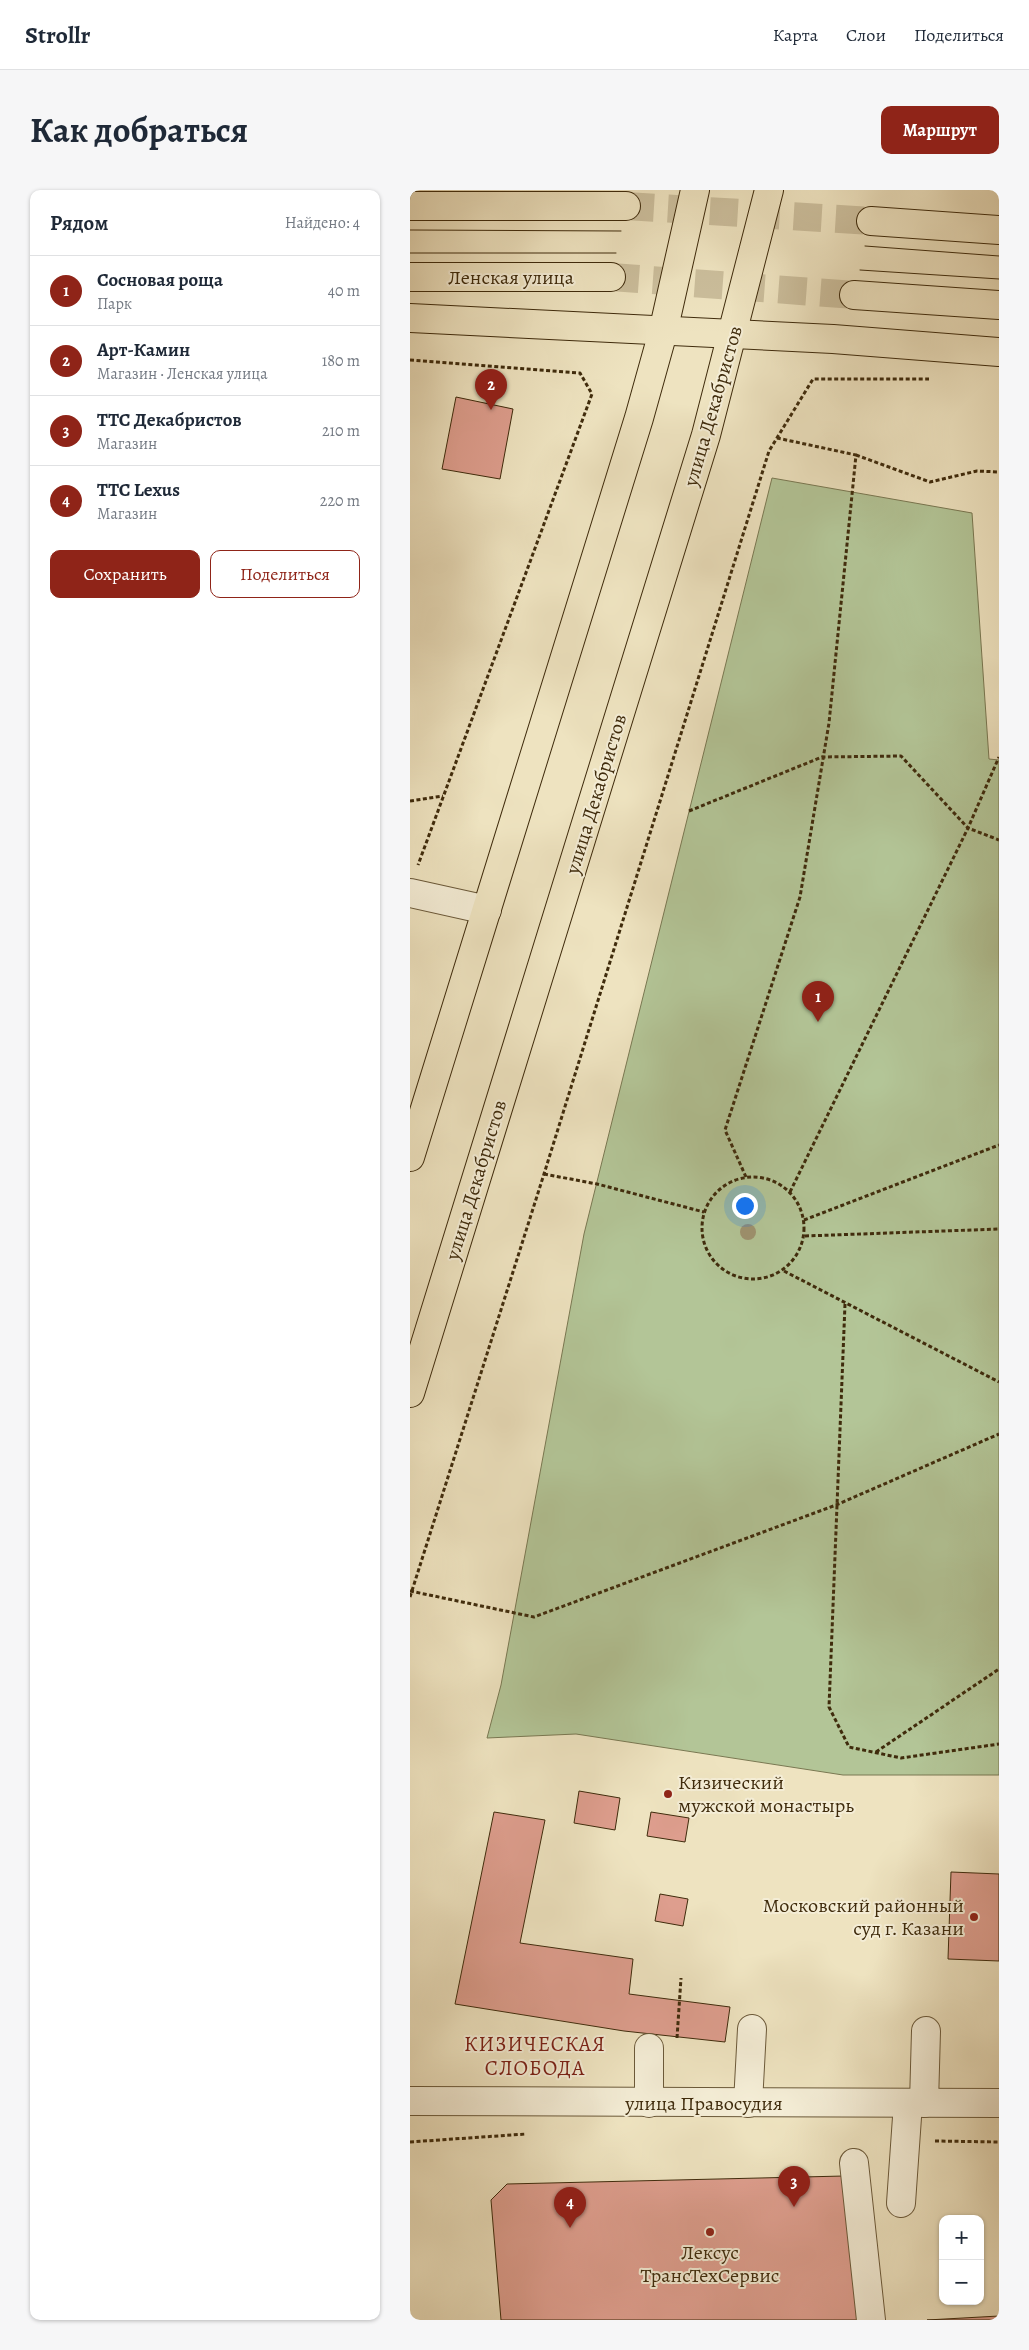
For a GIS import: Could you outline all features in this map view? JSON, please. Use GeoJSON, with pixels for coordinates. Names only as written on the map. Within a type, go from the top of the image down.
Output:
{"type":"FeatureCollection","features":[{"type":"Feature","properties":{"kind":"main road"},"geometry":{"type":"LineString","coordinates":[[410,1157],[639,418],[663,332],[695,190]]}},
{"type":"Feature","properties":{"kind":"main road","name":"улица Декабристов"},"geometry":{"type":"LineString","coordinates":[[410,1393],[683,514],[734,334],[769,190]]}},
{"type":"Feature","properties":{"kind":"main road"},"geometry":{"type":"LineString","coordinates":[[410,206],[626,206]]}},
{"type":"Feature","properties":{"kind":"main road"},"geometry":{"type":"LineString","coordinates":[[871,221],[999,230]]}},
{"type":"Feature","properties":{"kind":"main road","name":"Ленская улица"},"geometry":{"type":"LineString","coordinates":[[410,277],[611,277]]}},
{"type":"Feature","properties":{"kind":"main road"},"geometry":{"type":"LineString","coordinates":[[854,295],[999,305]]}},
{"type":"Feature","properties":{"kind":"main road"},"geometry":{"type":"LineString","coordinates":[[410,318],[663,332],[833,338],[999,352]]}},
{"type":"Feature","properties":{"kind":"street"},"geometry":{"type":"LineString","coordinates":[[413,881],[487,910]]}},
{"type":"Feature","properties":{"kind":"street"},"geometry":{"type":"LineString","coordinates":[[748,2103],[752,2030]]}},
{"type":"Feature","properties":{"kind":"street"},"geometry":{"type":"LineString","coordinates":[[901,2203],[904,2141],[916,2103],[926,2031]]}},
{"type":"Feature","properties":{"kind":"street"},"geometry":{"type":"LineString","coordinates":[[649,2048],[650,2103]]}},
{"type":"Feature","properties":{"kind":"street","name":"улица Правосудия"},"geometry":{"type":"LineString","coordinates":[[410,2101],[999,2103]]}},
{"type":"Feature","properties":{"kind":"street"},"geometry":{"type":"LineString","coordinates":[[854,2163],[871,2320]]}},
{"type":"Feature","properties":{"kind":"path"},"geometry":{"type":"LineString","coordinates":[[410,360],[580,373],[592,394],[413,881]]}},
{"type":"Feature","properties":{"kind":"path"},"geometry":{"type":"LineString","coordinates":[[410,1597],[410,1591],[544,1174],[769,451],[813,379],[937,379]]}},
{"type":"Feature","properties":{"kind":"path"},"geometry":{"type":"LineString","coordinates":[[777,438],[856,455],[930,482],[977,471],[999,472]]}},
{"type":"Feature","properties":{"kind":"path"},"geometry":{"type":"LineString","coordinates":[[746,1177],[725,1130],[800,897],[829,723],[856,455]]}},
{"type":"Feature","properties":{"kind":"path"},"geometry":{"type":"LineString","coordinates":[[688,811],[822,757],[901,756],[968,828],[999,840]]}},
{"type":"Feature","properties":{"kind":"path"},"geometry":{"type":"LineString","coordinates":[[790,1192],[968,828],[999,757]]}},
{"type":"Feature","properties":{"kind":"path"},"geometry":{"type":"LineString","coordinates":[[410,801],[443,796]]}},
{"type":"Feature","properties":{"kind":"path"},"geometry":{"type":"LineString","coordinates":[[804,1220],[999,1145]]}},
{"type":"Feature","properties":{"kind":"path"},"geometry":{"type":"LineString","coordinates":[[544,1174],[597,1184],[704,1212]]}},
{"type":"Feature","properties":{"kind":"path"},"geometry":{"type":"LineString","coordinates":[[746,1177],[762,1177],[777,1182],[790,1192],[800,1205],[804,1220],[805,1236],[798,1255],[784,1270],[765,1279],[744,1280],[724,1272],[710,1257],[701,1235],[704,1212],[713,1196],[728,1183],[746,1177]]}},
{"type":"Feature","properties":{"kind":"path"},"geometry":{"type":"LineString","coordinates":[[805,1236],[999,1229]]}},
{"type":"Feature","properties":{"kind":"path"},"geometry":{"type":"LineString","coordinates":[[784,1270],[845,1304],[999,1382]]}},
{"type":"Feature","properties":{"kind":"path"},"geometry":{"type":"LineString","coordinates":[[845,1304],[829,1707],[850,1747],[901,1758],[999,1744]]}},
{"type":"Feature","properties":{"kind":"path"},"geometry":{"type":"LineString","coordinates":[[410,1591],[534,1617],[836,1505],[999,1434]]}},
{"type":"Feature","properties":{"kind":"path"},"geometry":{"type":"LineString","coordinates":[[875,1752],[999,1669]]}},
{"type":"Feature","properties":{"kind":"path"},"geometry":{"type":"LineString","coordinates":[[677,2037],[681,1978]]}},
{"type":"Feature","properties":{"kind":"path"},"geometry":{"type":"LineString","coordinates":[[904,2141],[999,2142]]}},
{"type":"Feature","properties":{"kind":"green space"},"geometry":{"type":"Polygon","coordinates":[[[772,478],[972,513],[989,759],[999,760],[999,1775],[843,1775],[576,1734],[487,1738],[501,1685],[584,1234],[772,478]]]}},
{"type":"Feature","properties":{"kind":"building"},"geometry":{"type":"Polygon","coordinates":[[[456,397],[513,409],[500,479],[442,469],[456,397]]]}},
{"type":"Feature","properties":{"kind":"building"},"geometry":{"type":"Polygon","coordinates":[[[579,1791],[620,1798],[615,1830],[574,1823],[579,1791]]]}},
{"type":"Feature","properties":{"kind":"building"},"geometry":{"type":"Polygon","coordinates":[[[494,1812],[545,1820],[520,1943],[633,1959],[629,1994],[730,2007],[725,2042],[624,2031],[455,2004],[494,1812]]]}},
{"type":"Feature","properties":{"kind":"building"},"geometry":{"type":"Polygon","coordinates":[[[651,1812],[689,1818],[685,1842],[647,1836],[651,1812]]]}},
{"type":"Feature","properties":{"kind":"building","name":"Московский районный суд г. Казани"},"geometry":{"type":"Polygon","coordinates":[[[951,1872],[999,1874],[999,1961],[948,1959],[951,1872]]]}},
{"type":"Feature","properties":{"kind":"building"},"geometry":{"type":"Polygon","coordinates":[[[660,1894],[688,1899],[683,1926],[655,1921],[660,1894]]]}},
{"type":"Feature","properties":{"kind":"building"},"geometry":{"type":"Polygon","coordinates":[[[844,2176],[858,2320],[501,2320],[491,2200],[507,2184],[844,2176]]]}},
{"type":"Feature","properties":{"kind":"building"},"geometry":{"type":"Polygon","coordinates":[[[999,2316],[999,2320],[927,2320],[999,2316]]]}},
{"type":"Feature","properties":{"kind":"tunnel"},"geometry":{"type":"LineString","coordinates":[[626,206],[871,221]]}},
{"type":"Feature","properties":{"kind":"tunnel"},"geometry":{"type":"LineString","coordinates":[[611,277],[854,295]]}},
{"type":"Feature","properties":{"kind":"tram line"},"geometry":{"type":"LineString","coordinates":[[410,230],[621,231]]}},
{"type":"Feature","properties":{"kind":"tram line"},"geometry":{"type":"LineString","coordinates":[[865,246],[999,256]]}},
{"type":"Feature","properties":{"kind":"tram line"},"geometry":{"type":"LineString","coordinates":[[410,253],[616,253]]}},
{"type":"Feature","properties":{"kind":"tram line"},"geometry":{"type":"LineString","coordinates":[[860,270],[999,279]]}},
{"type":"Feature","properties":{"kind":"place","name":"Арт-Камин"},"geometry":{"type":"Point","coordinates":[491,410]}},
{"type":"Feature","properties":{"kind":"place","name":"Сосновая роща"},"geometry":{"type":"Point","coordinates":[818,1022]}},
{"type":"Feature","properties":{"kind":"place","name":"Кизический мужской монастырь"},"geometry":{"type":"Point","coordinates":[668,1794]}},
{"type":"Feature","properties":{"kind":"place","name":"Московский районный суд г. Казани"},"geometry":{"type":"Point","coordinates":[974,1917]}},
{"type":"Feature","properties":{"kind":"place","name":"ТТС Декабристов"},"geometry":{"type":"Point","coordinates":[794,2207]}},
{"type":"Feature","properties":{"kind":"place","name":"ТТС Lexus"},"geometry":{"type":"Point","coordinates":[570,2228]}},
{"type":"Feature","properties":{"kind":"place","name":"Лексус ТрансТехСервис"},"geometry":{"type":"Point","coordinates":[710,2232]}},
{"type":"Feature","properties":{"kind":"district","name":"КИЗИЧЕСКАЯ СЛОБОДА"},"geometry":{"type":"Point","coordinates":[535,2056]}}]}
